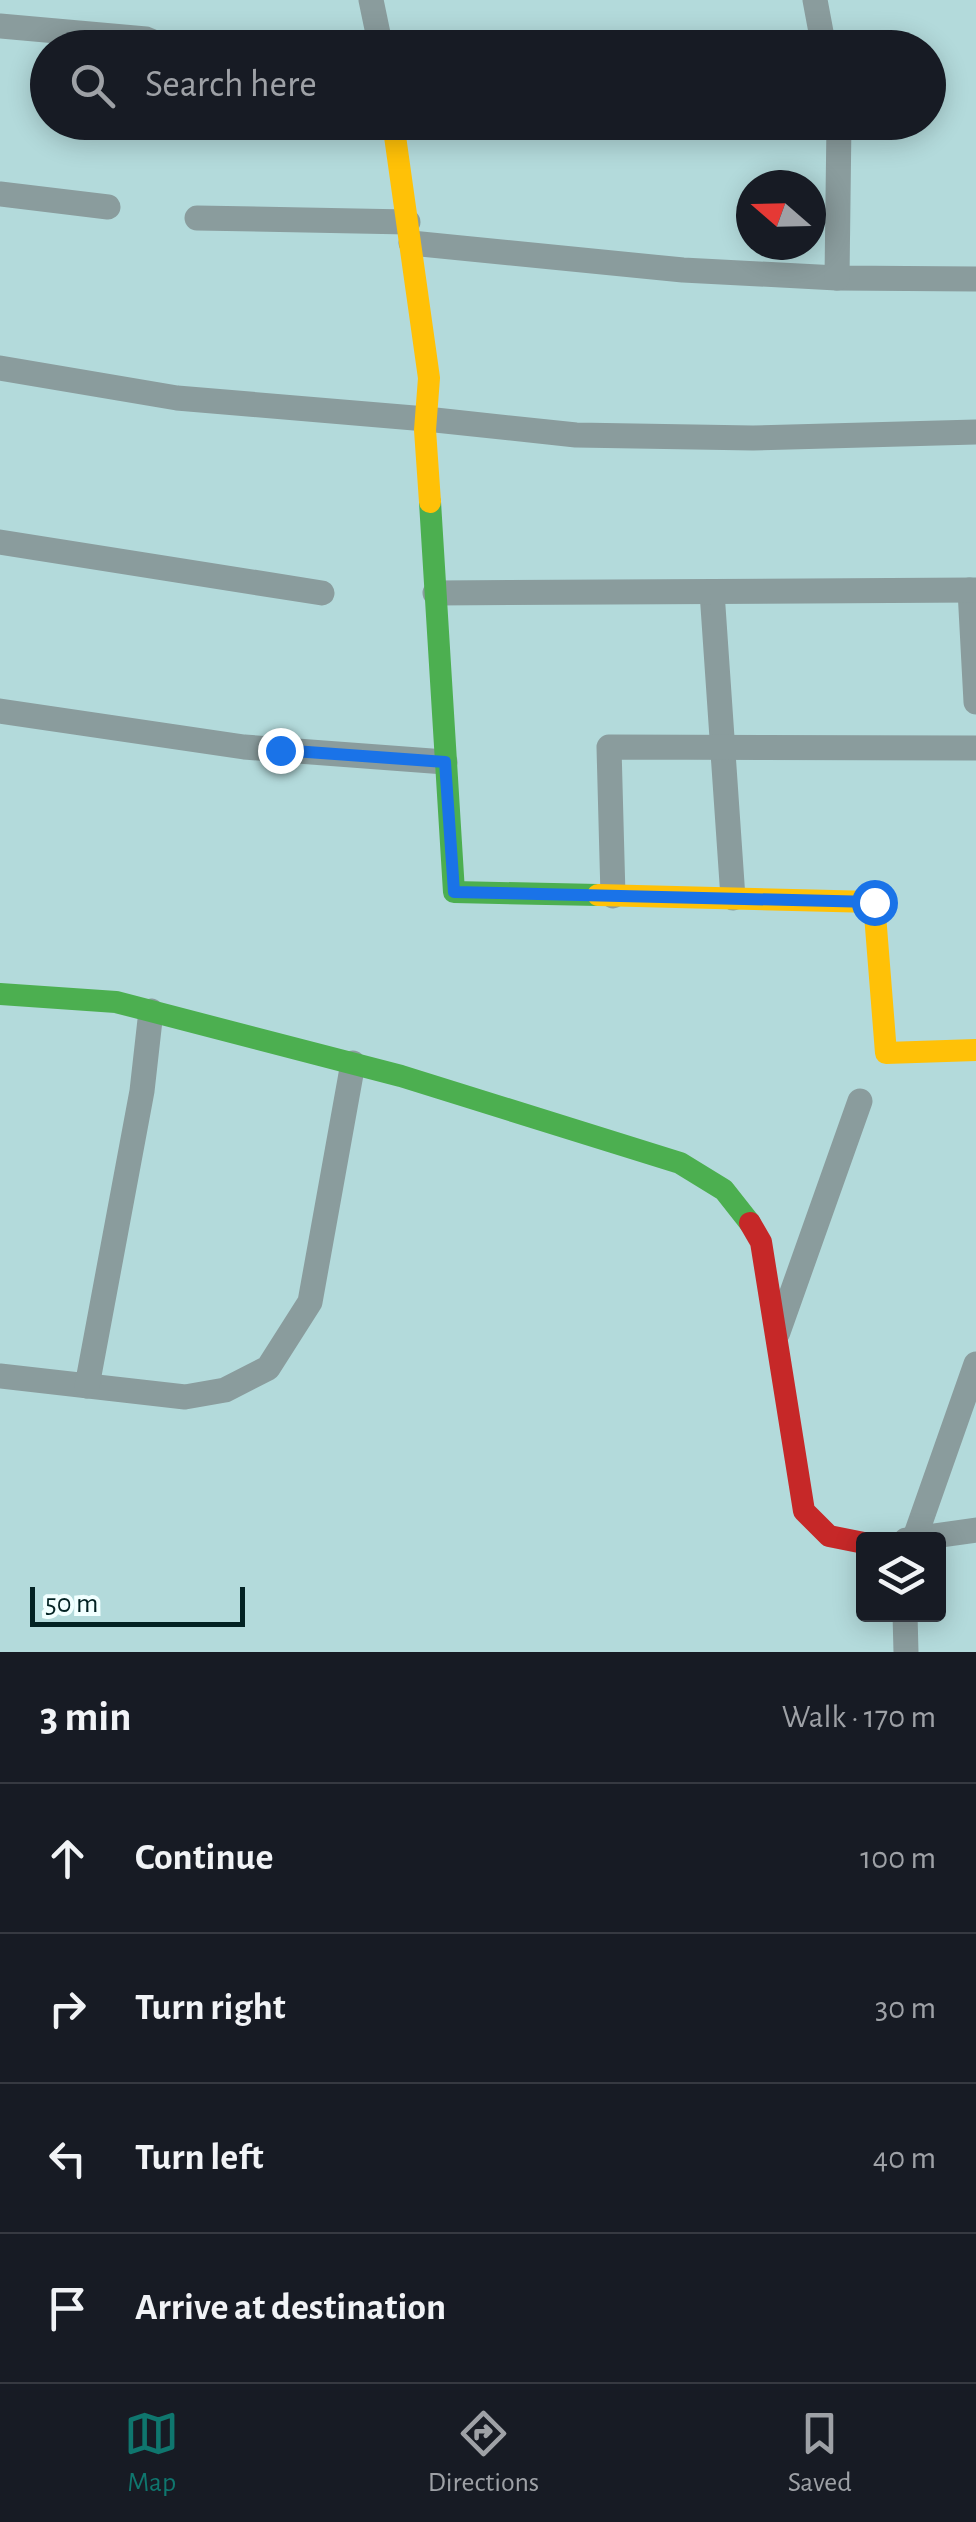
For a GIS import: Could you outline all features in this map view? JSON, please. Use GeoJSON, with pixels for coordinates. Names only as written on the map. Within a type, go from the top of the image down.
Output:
{"type":"FeatureCollection","features":[{"type":"Feature","properties":{"kind":"street"},"geometry":{"type":"LineString","coordinates":[[371,0],[377,30]]}},
{"type":"Feature","properties":{"kind":"street"},"geometry":{"type":"LineString","coordinates":[[815,0],[821,30]]}},
{"type":"Feature","properties":{"kind":"street"},"geometry":{"type":"LineString","coordinates":[[0,26],[42,30]]}},
{"type":"Feature","properties":{"kind":"street"},"geometry":{"type":"LineString","coordinates":[[396,140],[429,378],[426,419],[454,892],[874,902],[886,1054],[976,1050]]}},
{"type":"Feature","properties":{"kind":"street"},"geometry":{"type":"LineString","coordinates":[[837,278],[839,140]]}},
{"type":"Feature","properties":{"kind":"street"},"geometry":{"type":"LineString","coordinates":[[0,194],[108,206]]}},
{"type":"Feature","properties":{"kind":"street"},"geometry":{"type":"LineString","coordinates":[[197,218],[409,233],[683,270],[837,278],[976,279]]}},
{"type":"Feature","properties":{"kind":"street"},"geometry":{"type":"LineString","coordinates":[[0,368],[178,398],[576,435],[752,438],[976,432]]}},
{"type":"Feature","properties":{"kind":"street"},"geometry":{"type":"LineString","coordinates":[[0,542],[322,593]]}},
{"type":"Feature","properties":{"kind":"street"},"geometry":{"type":"LineString","coordinates":[[435,592],[973,590],[976,702]]}},
{"type":"Feature","properties":{"kind":"street"},"geometry":{"type":"LineString","coordinates":[[712,592],[733,898]]}},
{"type":"Feature","properties":{"kind":"street"},"geometry":{"type":"LineString","coordinates":[[0,710],[244,747],[445,762]]}},
{"type":"Feature","properties":{"kind":"street"},"geometry":{"type":"LineString","coordinates":[[613,896],[609,747],[976,748]]}},
{"type":"Feature","properties":{"kind":"street"},"geometry":{"type":"LineString","coordinates":[[0,994],[116,1002],[353,1063],[680,1163],[724,1190],[761,1242],[804,1511],[820,1533],[844,1543],[856,1543]]}},
{"type":"Feature","properties":{"kind":"street"},"geometry":{"type":"LineString","coordinates":[[87,1386],[142,1091],[151,1011]]}},
{"type":"Feature","properties":{"kind":"street"},"geometry":{"type":"LineString","coordinates":[[0,1376],[185,1397],[225,1390],[268,1368],[310,1302],[353,1063]]}},
{"type":"Feature","properties":{"kind":"street"},"geometry":{"type":"LineString","coordinates":[[776,1337],[860,1101]]}},
{"type":"Feature","properties":{"kind":"street"},"geometry":{"type":"LineString","coordinates":[[916,1532],[976,1364]]}},
{"type":"Feature","properties":{"kind":"street"},"geometry":{"type":"LineString","coordinates":[[946,1534],[976,1530]]}},
{"type":"Feature","properties":{"kind":"street"},"geometry":{"type":"LineString","coordinates":[[905,1622],[906,1652]]}},
{"type":"Feature","properties":{"kind":"traffic: fast"},"geometry":{"type":"LineString","coordinates":[[430,502],[454,892],[598,895]]}},
{"type":"Feature","properties":{"kind":"traffic: fast"},"geometry":{"type":"LineString","coordinates":[[0,994],[116,1002],[401,1076],[680,1163],[724,1190],[750,1223]]}},
{"type":"Feature","properties":{"kind":"traffic: slow"},"geometry":{"type":"LineString","coordinates":[[396,140],[429,378],[425,430],[430,502]]}},
{"type":"Feature","properties":{"kind":"traffic: slow"},"geometry":{"type":"LineString","coordinates":[[598,895],[874,902],[886,1053],[976,1050]]}},
{"type":"Feature","properties":{"kind":"traffic: jam"},"geometry":{"type":"LineString","coordinates":[[750,1223],[761,1242],[804,1511],[829,1536],[856,1541]]}},
{"type":"Feature","properties":{"kind":"route"},"geometry":{"type":"LineString","coordinates":[[280,750],[445,762],[454,892],[874,902]]}}]}
